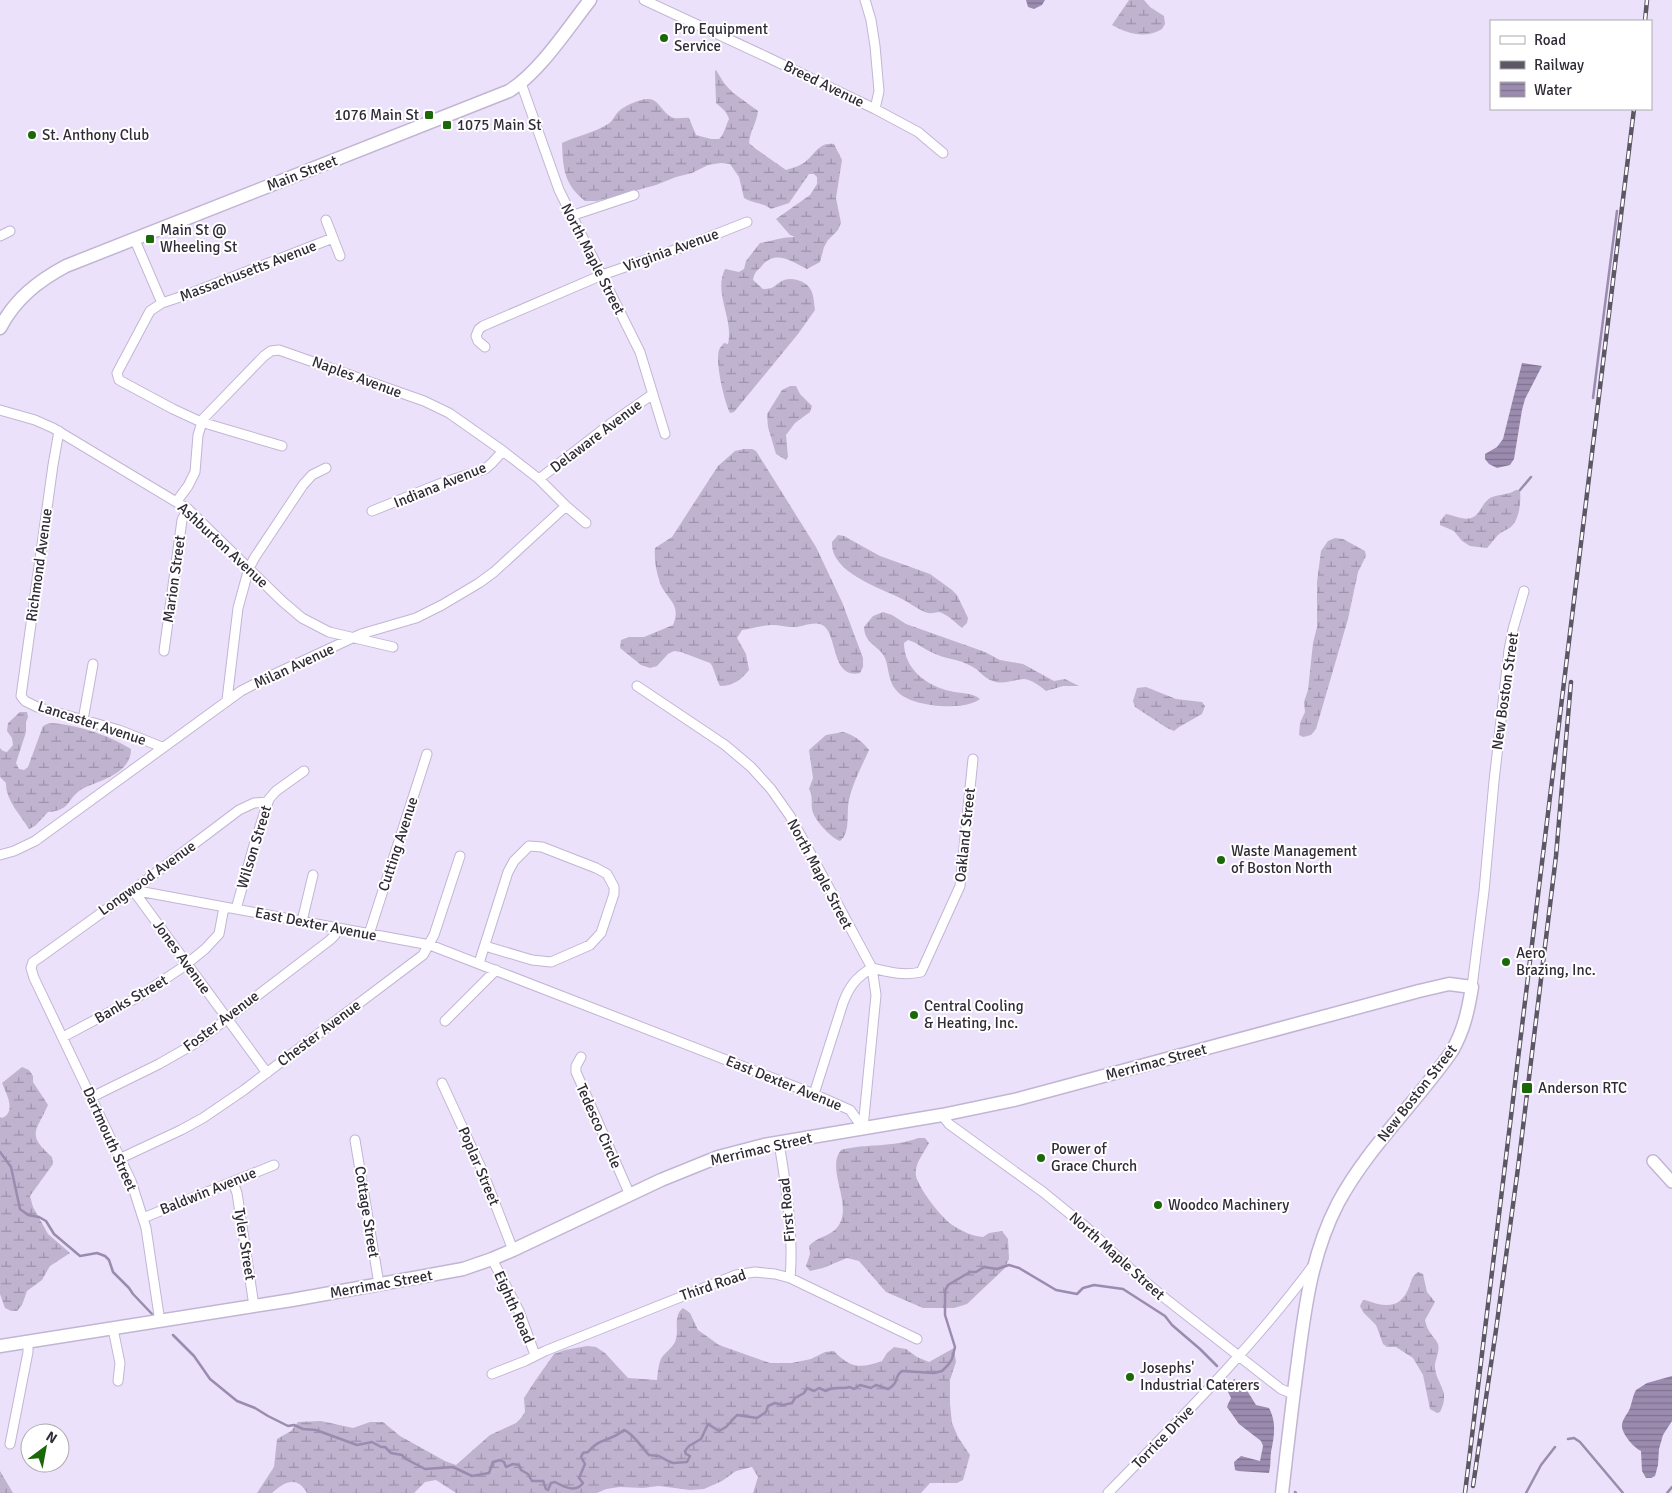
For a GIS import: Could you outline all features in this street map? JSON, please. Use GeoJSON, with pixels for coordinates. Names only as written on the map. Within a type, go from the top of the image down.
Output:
{"type":"FeatureCollection","features":[{"type":"Feature","properties":{"kind":"main road","name":"Main Street"},"geometry":{"type":"LineString","coordinates":[[1,323],[18,300],[45,278],[72,264],[509,91],[521,83],[539,65],[590,0]]}},
{"type":"Feature","properties":{"kind":"main road","name":"Merrimac Street"},"geometry":{"type":"LineString","coordinates":[[0,1346],[160,1322],[463,1269],[514,1250],[707,1161],[742,1150],[942,1115],[1024,1097],[1437,986],[1451,984],[1472,988]]}},
{"type":"Feature","properties":{"kind":"main road","name":"New Boston Street"},"geometry":{"type":"LineString","coordinates":[[1282,1493],[1303,1318],[1313,1265],[1338,1204],[1364,1162],[1442,1066],[1457,1042],[1466,1019],[1472,988]]}},
{"type":"Feature","properties":{"kind":"street","name":"Breed Avenue"},"geometry":{"type":"LineString","coordinates":[[644,0],[875,109],[918,132],[943,153]]}},
{"type":"Feature","properties":{"kind":"street"},"geometry":{"type":"LineString","coordinates":[[865,0],[871,20],[875,46],[879,91],[875,109]]}},
{"type":"Feature","properties":{"kind":"street","name":"North Maple Street"},"geometry":{"type":"LineString","coordinates":[[521,83],[551,170],[571,216],[636,344],[646,369],[665,434]]}},
{"type":"Feature","properties":{"kind":"street"},"geometry":{"type":"LineString","coordinates":[[571,216],[634,195]]}},
{"type":"Feature","properties":{"kind":"street","name":"Massachusetts Avenue"},"geometry":{"type":"LineString","coordinates":[[326,220],[340,256]]}},
{"type":"Feature","properties":{"kind":"street","name":"Virginia Avenue"},"geometry":{"type":"LineString","coordinates":[[485,347],[478,341],[476,336],[478,329],[483,326],[602,275],[686,246],[747,222]]}},
{"type":"Feature","properties":{"kind":"street"},"geometry":{"type":"LineString","coordinates":[[0,236],[10,231]]}},
{"type":"Feature","properties":{"kind":"street"},"geometry":{"type":"LineString","coordinates":[[134,238],[162,303],[150,311],[118,373],[118,378],[122,382],[201,422],[282,446]]}},
{"type":"Feature","properties":{"kind":"street","name":"Massachusetts Avenue"},"geometry":{"type":"LineString","coordinates":[[162,303],[333,238]]}},
{"type":"Feature","properties":{"kind":"street","name":"Naples Avenue"},"geometry":{"type":"LineString","coordinates":[[201,422],[206,414],[264,356],[272,351],[279,350],[433,405],[449,414],[503,451],[539,479],[586,523]]}},
{"type":"Feature","properties":{"kind":"street","name":"Delaware Avenue"},"geometry":{"type":"LineString","coordinates":[[539,479],[610,424],[653,394]]}},
{"type":"Feature","properties":{"kind":"street","name":"Ashburton Avenue"},"geometry":{"type":"LineString","coordinates":[[0,410],[35,420],[59,431],[177,501],[188,509],[282,601],[302,618],[329,632],[393,647]]}},
{"type":"Feature","properties":{"kind":"street"},"geometry":{"type":"LineString","coordinates":[[177,501],[195,472],[201,422]]}},
{"type":"Feature","properties":{"kind":"street","name":"Richmond Avenue"},"geometry":{"type":"LineString","coordinates":[[23,699],[21,694],[59,431]]}},
{"type":"Feature","properties":{"kind":"street","name":"Indiana Avenue"},"geometry":{"type":"LineString","coordinates":[[372,511],[485,468],[503,451]]}},
{"type":"Feature","properties":{"kind":"street"},"geometry":{"type":"LineString","coordinates":[[227,700],[238,608],[249,568],[298,490],[310,477],[326,468]]}},
{"type":"Feature","properties":{"kind":"street","name":"Milan Avenue"},"geometry":{"type":"LineString","coordinates":[[0,855],[30,844],[227,700],[266,678],[353,638],[372,630],[422,616],[473,587],[503,565],[566,506]]}},
{"type":"Feature","properties":{"kind":"street","name":"Marion Street"},"geometry":{"type":"LineString","coordinates":[[164,651],[182,518],[188,509]]}},
{"type":"Feature","properties":{"kind":"street","name":"New Boston Street"},"geometry":{"type":"LineString","coordinates":[[1472,988],[1509,650],[1524,591]]}},
{"type":"Feature","properties":{"kind":"street"},"geometry":{"type":"LineString","coordinates":[[83,720],[93,664]]}},
{"type":"Feature","properties":{"kind":"street","name":"North Maple Street"},"geometry":{"type":"LineString","coordinates":[[637,686],[725,745],[751,766],[771,789],[790,816],[872,968],[876,995],[862,1128]]}},
{"type":"Feature","properties":{"kind":"street","name":"Lancaster Avenue"},"geometry":{"type":"LineString","coordinates":[[23,699],[37,707],[134,736],[162,747]]}},
{"type":"Feature","properties":{"kind":"street","name":"Cutting Avenue"},"geometry":{"type":"LineString","coordinates":[[369,934],[427,754]]}},
{"type":"Feature","properties":{"kind":"street","name":"Oakland Street"},"geometry":{"type":"LineString","coordinates":[[872,968],[909,975],[921,972],[960,886],[973,759]]}},
{"type":"Feature","properties":{"kind":"street","name":"Wilson Street"},"geometry":{"type":"LineString","coordinates":[[236,909],[268,802],[276,791],[304,771]]}},
{"type":"Feature","properties":{"kind":"street","name":"Longwood Avenue"},"geometry":{"type":"LineString","coordinates":[[32,966],[39,958],[69,935],[244,807],[258,802],[268,802]]}},
{"type":"Feature","properties":{"kind":"street"},"geometry":{"type":"LineString","coordinates":[[479,963],[508,872],[514,861],[529,846],[542,847],[596,868],[607,874],[612,881],[614,894],[604,927],[598,938],[590,945],[556,960],[544,962],[485,946]]}},
{"type":"Feature","properties":{"kind":"street","name":"Chester Avenue"},"geometry":{"type":"LineString","coordinates":[[121,1158],[182,1130],[203,1118],[420,957],[430,945],[460,856]]}},
{"type":"Feature","properties":{"kind":"street"},"geometry":{"type":"LineString","coordinates":[[302,921],[314,876]]}},
{"type":"Feature","properties":{"kind":"street","name":"East Dexter Avenue"},"geometry":{"type":"LineString","coordinates":[[133,890],[430,945],[814,1094],[850,1110],[862,1128]]}},
{"type":"Feature","properties":{"kind":"street","name":"Jones Avenue"},"geometry":{"type":"LineString","coordinates":[[133,890],[266,1073]]}},
{"type":"Feature","properties":{"kind":"street","name":"Banks Street"},"geometry":{"type":"LineString","coordinates":[[63,1038],[138,996],[187,964],[217,937],[224,907]]}},
{"type":"Feature","properties":{"kind":"street","name":"Foster Avenue"},"geometry":{"type":"LineString","coordinates":[[92,1097],[186,1049],[330,940],[338,928]]}},
{"type":"Feature","properties":{"kind":"street","name":"Dartmouth Street"},"geometry":{"type":"LineString","coordinates":[[32,966],[34,978],[131,1181],[143,1218],[151,1253],[160,1322]]}},
{"type":"Feature","properties":{"kind":"street"},"geometry":{"type":"LineString","coordinates":[[814,1094],[835,1025],[848,991],[861,974],[872,968]]}},
{"type":"Feature","properties":{"kind":"street"},"geometry":{"type":"LineString","coordinates":[[445,1021],[496,970]]}},
{"type":"Feature","properties":{"kind":"street","name":"Tedesco Circle"},"geometry":{"type":"LineString","coordinates":[[581,1057],[576,1066],[576,1072],[630,1195]]}},
{"type":"Feature","properties":{"kind":"street","name":"Poplar Street"},"geometry":{"type":"LineString","coordinates":[[442,1083],[482,1170],[514,1250]]}},
{"type":"Feature","properties":{"kind":"street","name":"North Maple Street"},"geometry":{"type":"LineString","coordinates":[[942,1115],[949,1124],[1058,1203],[1137,1275],[1281,1389],[1294,1394]]}},
{"type":"Feature","properties":{"kind":"street","name":"Cottage Street"},"geometry":{"type":"LineString","coordinates":[[355,1140],[379,1284]]}},
{"type":"Feature","properties":{"kind":"street","name":"First Road"},"geometry":{"type":"LineString","coordinates":[[779,1143],[790,1235],[790,1278]]}},
{"type":"Feature","properties":{"kind":"street"},"geometry":{"type":"LineString","coordinates":[[1652,1161],[1672,1182]]}},
{"type":"Feature","properties":{"kind":"street","name":"Baldwin Avenue"},"geometry":{"type":"LineString","coordinates":[[143,1218],[274,1165]]}},
{"type":"Feature","properties":{"kind":"street","name":"Tyler Street"},"geometry":{"type":"LineString","coordinates":[[233,1182],[237,1193],[254,1306]]}},
{"type":"Feature","properties":{"kind":"street","name":"Eighth Road"},"geometry":{"type":"LineString","coordinates":[[492,1259],[520,1311],[535,1355]]}},
{"type":"Feature","properties":{"kind":"street","name":"Torrice Drive"},"geometry":{"type":"LineString","coordinates":[[1108,1493],[1240,1356],[1292,1294],[1313,1265]]}},
{"type":"Feature","properties":{"kind":"street","name":"Third Road"},"geometry":{"type":"LineString","coordinates":[[492,1374],[736,1275],[755,1272],[780,1274],[790,1278],[917,1339]]}},
{"type":"Feature","properties":{"kind":"street"},"geometry":{"type":"LineString","coordinates":[[113,1329],[120,1360],[118,1381]]}},
{"type":"Feature","properties":{"kind":"street"},"geometry":{"type":"LineString","coordinates":[[10,1444],[28,1352],[28,1342]]}},
{"type":"Feature","properties":{"kind":"green space"},"geometry":{"type":"Polygon","coordinates":[[[1129,0],[1144,0],[1150,7],[1164,16],[1165,24],[1162,29],[1143,35],[1124,31],[1112,25],[1129,0]]]}},
{"type":"Feature","properties":{"kind":"green space"},"geometry":{"type":"Polygon","coordinates":[[[716,70],[732,92],[758,111],[749,143],[756,149],[786,170],[802,164],[820,147],[829,144],[834,144],[842,160],[836,198],[841,223],[838,230],[824,247],[820,262],[807,269],[783,258],[772,259],[757,271],[753,280],[763,289],[788,279],[803,282],[811,290],[815,310],[798,334],[734,412],[730,413],[723,391],[718,363],[719,350],[724,343],[728,344],[729,334],[721,288],[725,269],[739,272],[744,269],[746,261],[760,243],[795,237],[790,235],[776,219],[810,195],[817,184],[817,177],[814,174],[809,174],[789,203],[771,209],[744,198],[739,177],[730,164],[721,163],[708,165],[692,173],[656,185],[597,201],[585,201],[578,195],[566,175],[562,143],[603,127],[621,110],[645,99],[656,102],[671,117],[689,118],[696,135],[719,139],[729,119],[726,112],[716,103],[716,70]]]}},
{"type":"Feature","properties":{"kind":"green space"},"geometry":{"type":"Polygon","coordinates":[[[790,386],[796,386],[800,394],[812,406],[810,412],[795,423],[786,435],[788,457],[786,460],[776,454],[768,427],[767,414],[782,390],[790,386]]]}},
{"type":"Feature","properties":{"kind":"green space"},"geometry":{"type":"Polygon","coordinates":[[[744,449],[756,451],[816,547],[842,602],[863,658],[863,667],[860,673],[851,673],[840,665],[830,634],[826,628],[818,624],[796,627],[769,625],[742,630],[737,638],[746,654],[749,670],[736,682],[725,686],[720,686],[710,663],[681,652],[674,651],[668,654],[657,666],[650,668],[641,665],[620,648],[621,640],[629,637],[644,637],[673,625],[676,612],[675,607],[660,583],[657,574],[655,548],[672,537],[718,466],[735,451],[744,449]]]}},
{"type":"Feature","properties":{"kind":"green space"},"geometry":{"type":"Polygon","coordinates":[[[1520,490],[1520,499],[1515,522],[1501,532],[1487,548],[1470,546],[1462,541],[1454,531],[1440,525],[1440,521],[1446,514],[1467,519],[1471,518],[1478,513],[1490,498],[1520,490]]]}},
{"type":"Feature","properties":{"kind":"green space"},"geometry":{"type":"Polygon","coordinates":[[[838,535],[844,536],[880,556],[930,574],[957,595],[968,618],[967,623],[962,628],[942,613],[924,612],[857,577],[839,562],[833,553],[832,542],[838,535]]]}},
{"type":"Feature","properties":{"kind":"green space"},"geometry":{"type":"Polygon","coordinates":[[[1335,538],[1343,539],[1365,551],[1366,556],[1358,572],[1348,619],[1316,729],[1311,735],[1303,737],[1299,735],[1300,723],[1305,712],[1304,702],[1308,690],[1313,643],[1317,627],[1317,582],[1321,551],[1328,541],[1335,538]]]}},
{"type":"Feature","properties":{"kind":"green space"},"geometry":{"type":"Polygon","coordinates":[[[883,612],[892,615],[906,624],[985,652],[1000,660],[1023,664],[1054,681],[1065,679],[1079,686],[1063,686],[1046,691],[1026,679],[997,682],[990,680],[966,664],[936,654],[908,640],[904,643],[905,652],[908,661],[918,675],[941,689],[970,694],[980,699],[969,704],[952,706],[930,705],[910,700],[893,686],[884,655],[869,641],[865,634],[864,627],[873,616],[883,612]]]}},
{"type":"Feature","properties":{"kind":"green space"},"geometry":{"type":"Polygon","coordinates":[[[1146,687],[1176,699],[1202,702],[1205,706],[1202,714],[1174,731],[1167,728],[1135,707],[1133,701],[1137,688],[1146,687]]]}},
{"type":"Feature","properties":{"kind":"green space"},"geometry":{"type":"Polygon","coordinates":[[[20,712],[27,712],[28,717],[26,732],[16,763],[19,769],[24,770],[28,767],[43,726],[49,723],[81,728],[113,739],[131,749],[130,758],[126,765],[113,775],[82,789],[65,807],[48,812],[35,826],[29,829],[11,802],[6,783],[0,777],[0,748],[7,752],[13,745],[12,738],[7,731],[8,723],[20,712]]]}},
{"type":"Feature","properties":{"kind":"green space"},"geometry":{"type":"Polygon","coordinates":[[[843,732],[858,739],[869,750],[855,780],[848,805],[846,833],[840,841],[823,828],[813,813],[809,789],[813,778],[809,750],[826,735],[843,732]]]}},
{"type":"Feature","properties":{"kind":"green space"},"geometry":{"type":"Polygon","coordinates":[[[22,1067],[29,1070],[33,1076],[33,1082],[48,1105],[37,1127],[36,1138],[52,1157],[53,1164],[30,1196],[33,1207],[48,1234],[70,1253],[50,1266],[42,1280],[27,1291],[22,1305],[17,1311],[11,1311],[5,1308],[0,1294],[0,1117],[2,1118],[6,1115],[10,1107],[2,1083],[22,1067]]]}},
{"type":"Feature","properties":{"kind":"green space"},"geometry":{"type":"Polygon","coordinates":[[[925,1138],[929,1143],[918,1163],[916,1176],[926,1196],[937,1211],[957,1228],[968,1233],[983,1237],[989,1233],[1002,1231],[1008,1239],[1009,1259],[1005,1268],[967,1304],[954,1308],[923,1308],[886,1292],[859,1261],[847,1258],[810,1271],[806,1266],[810,1254],[809,1246],[834,1231],[843,1215],[836,1166],[837,1157],[841,1150],[899,1143],[925,1138]]]}},
{"type":"Feature","properties":{"kind":"green space"},"geometry":{"type":"Polygon","coordinates":[[[1418,1272],[1423,1274],[1427,1292],[1435,1302],[1425,1320],[1428,1330],[1437,1342],[1438,1347],[1435,1371],[1444,1398],[1440,1412],[1437,1413],[1430,1409],[1423,1375],[1413,1358],[1396,1347],[1387,1347],[1383,1344],[1376,1325],[1363,1312],[1360,1306],[1363,1300],[1387,1305],[1398,1302],[1406,1293],[1414,1275],[1418,1272]]]}},
{"type":"Feature","properties":{"kind":"green space"},"geometry":{"type":"Polygon","coordinates":[[[683,1308],[690,1313],[698,1330],[719,1345],[770,1363],[792,1363],[811,1359],[825,1352],[834,1351],[850,1364],[861,1366],[882,1361],[894,1347],[906,1349],[917,1357],[929,1362],[954,1348],[956,1362],[950,1380],[952,1423],[958,1437],[970,1455],[963,1480],[957,1483],[930,1483],[921,1493],[753,1493],[758,1477],[752,1467],[736,1471],[722,1481],[704,1489],[690,1490],[659,1486],[643,1488],[620,1487],[606,1489],[597,1493],[456,1493],[436,1480],[425,1482],[414,1493],[307,1493],[299,1484],[290,1482],[272,1493],[257,1493],[274,1467],[277,1439],[291,1431],[298,1422],[321,1421],[353,1428],[370,1422],[383,1422],[400,1436],[445,1461],[456,1465],[490,1435],[516,1423],[521,1418],[525,1412],[524,1398],[554,1354],[587,1346],[596,1347],[605,1353],[628,1378],[657,1380],[662,1357],[675,1342],[677,1320],[683,1308]]]}},
{"type":"Feature","properties":{"kind":"green space"},"geometry":{"type":"Polygon","coordinates":[[[0,1471],[13,1493],[0,1493],[0,1471]]]}},
{"type":"Feature","properties":{"kind":"water"},"geometry":{"type":"Polygon","coordinates":[[[1026,0],[1045,0],[1042,5],[1034,9],[1028,7],[1026,0]]]}},
{"type":"Feature","properties":{"kind":"water"},"geometry":{"type":"Polygon","coordinates":[[[1522,363],[1542,366],[1525,399],[1514,459],[1510,465],[1497,468],[1489,464],[1485,459],[1485,454],[1497,447],[1503,439],[1522,363]]]}},
{"type":"Feature","properties":{"kind":"water"},"geometry":{"type":"Polygon","coordinates":[[[1672,1376],[1672,1421],[1663,1435],[1655,1476],[1646,1478],[1642,1471],[1641,1451],[1627,1437],[1622,1427],[1623,1422],[1636,1390],[1647,1383],[1672,1376]]]}},
{"type":"Feature","properties":{"kind":"water"},"geometry":{"type":"Polygon","coordinates":[[[1234,1379],[1243,1384],[1256,1405],[1269,1408],[1272,1414],[1274,1430],[1269,1473],[1235,1470],[1234,1462],[1241,1456],[1260,1461],[1263,1446],[1261,1441],[1239,1424],[1227,1407],[1231,1398],[1227,1390],[1234,1379]]]}},
{"type":"Feature","properties":{"kind":"waterway"},"geometry":{"type":"LineString","coordinates":[[1593,398],[1617,211]]}},
{"type":"Feature","properties":{"kind":"waterway"},"geometry":{"type":"LineString","coordinates":[[1520,490],[1531,477]]}},
{"type":"Feature","properties":{"kind":"waterway"},"geometry":{"type":"LineString","coordinates":[[0,1152],[11,1167],[20,1209],[28,1215],[39,1217],[46,1221],[54,1234],[80,1256],[97,1253],[105,1256],[109,1260],[113,1272],[152,1314]]}},
{"type":"Feature","properties":{"kind":"waterway"},"geometry":{"type":"LineString","coordinates":[[173,1335],[194,1356],[210,1379],[237,1401],[255,1408],[288,1426],[294,1425],[303,1429],[316,1430],[357,1445],[372,1442],[385,1447],[391,1453],[402,1455],[425,1469],[453,1467],[472,1476],[489,1473],[493,1462],[500,1460],[504,1462],[506,1467],[513,1464],[519,1465],[521,1470],[528,1474],[532,1481],[543,1481],[548,1490],[551,1483],[555,1482],[570,1488],[580,1486],[583,1483],[579,1478],[585,1464],[581,1457],[583,1453],[588,1452],[592,1447],[624,1430],[634,1437],[649,1455],[659,1456],[673,1463],[687,1462],[690,1456],[685,1451],[689,1446],[701,1439],[708,1424],[719,1431],[726,1427],[737,1415],[757,1418],[766,1412],[768,1406],[775,1403],[783,1405],[792,1403],[807,1388],[814,1391],[819,1388],[826,1391],[835,1388],[850,1387],[854,1389],[860,1385],[871,1388],[876,1385],[888,1389],[894,1385],[902,1371],[934,1373],[942,1371],[952,1359],[955,1347],[945,1315],[945,1291],[948,1285],[970,1272],[976,1272],[984,1267],[997,1269],[1009,1265],[1019,1268],[1056,1290],[1077,1294],[1083,1288],[1094,1285],[1123,1289],[1165,1316],[1172,1325],[1217,1366]]}},
{"type":"Feature","properties":{"kind":"waterway"},"geometry":{"type":"LineString","coordinates":[[1568,1439],[1574,1438],[1580,1442],[1623,1493]]}},
{"type":"Feature","properties":{"kind":"waterway"},"geometry":{"type":"LineString","coordinates":[[1526,1493],[1541,1465],[1555,1447]]}},
{"type":"Feature","properties":{"kind":"waterway"},"geometry":{"type":"LineString","coordinates":[[1667,1493],[1672,1487]]}},
{"type":"Feature","properties":{"kind":"railway"},"geometry":{"type":"LineString","coordinates":[[1645,20],[1647,0]]}},
{"type":"Feature","properties":{"kind":"railway"},"geometry":{"type":"LineString","coordinates":[[1465,1493],[1634,110]]}},
{"type":"Feature","properties":{"kind":"railway"},"geometry":{"type":"LineString","coordinates":[[1473,1486],[1518,1168],[1556,856],[1571,682]]}},
{"type":"Feature","properties":{"kind":"place","name":"Pro Equipment Service"},"geometry":{"type":"Point","coordinates":[664,38]}},
{"type":"Feature","properties":{"kind":"place","name":"1076 Main St"},"geometry":{"type":"Point","coordinates":[429,115]}},
{"type":"Feature","properties":{"kind":"place","name":"1075 Main St"},"geometry":{"type":"Point","coordinates":[447,125]}},
{"type":"Feature","properties":{"kind":"place","name":"St. Anthony Club"},"geometry":{"type":"Point","coordinates":[32,135]}},
{"type":"Feature","properties":{"kind":"place","name":"Main St @ Wheeling St"},"geometry":{"type":"Point","coordinates":[150,239]}},
{"type":"Feature","properties":{"kind":"place","name":"Waste Management of Boston North"},"geometry":{"type":"Point","coordinates":[1221,860]}},
{"type":"Feature","properties":{"kind":"place","name":"Aero Brazing, Inc."},"geometry":{"type":"Point","coordinates":[1506,962]}},
{"type":"Feature","properties":{"kind":"place","name":"Central Cooling & Heating, Inc."},"geometry":{"type":"Point","coordinates":[914,1015]}},
{"type":"Feature","properties":{"kind":"place","name":"Anderson RTC"},"geometry":{"type":"Point","coordinates":[1527,1088]}},
{"type":"Feature","properties":{"kind":"place","name":"Power of Grace Church"},"geometry":{"type":"Point","coordinates":[1041,1158]}},
{"type":"Feature","properties":{"kind":"place","name":"Woodco Machinery"},"geometry":{"type":"Point","coordinates":[1158,1205]}},
{"type":"Feature","properties":{"kind":"place","name":"Josephs' Industrial Caterers"},"geometry":{"type":"Point","coordinates":[1130,1377]}}]}
